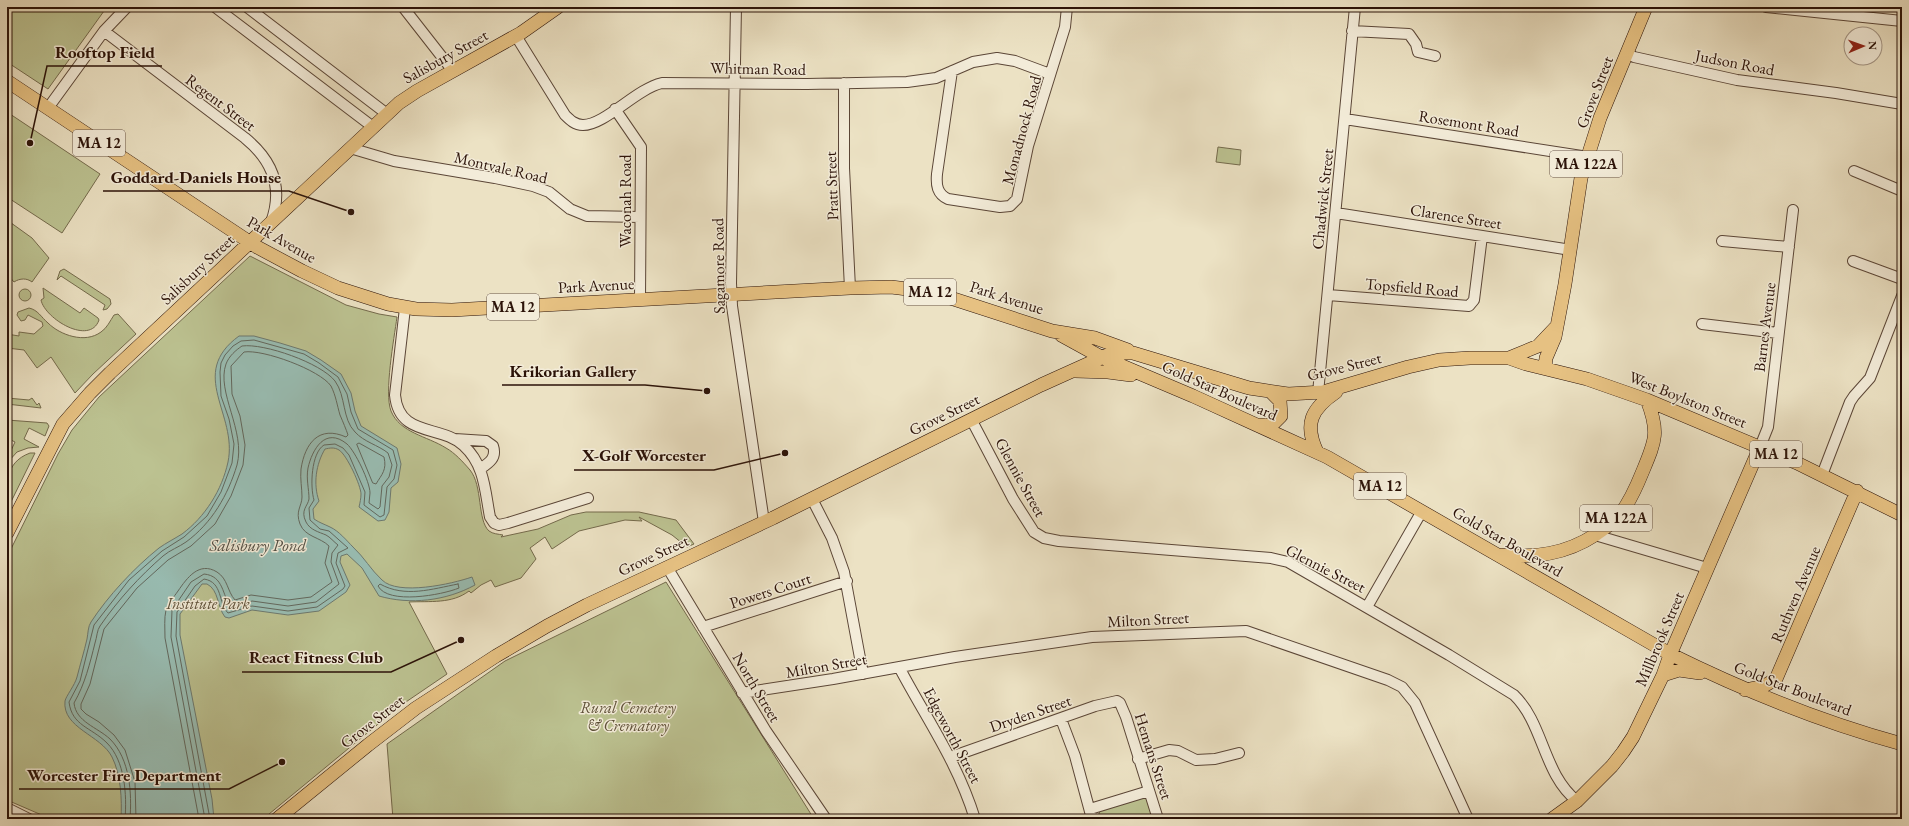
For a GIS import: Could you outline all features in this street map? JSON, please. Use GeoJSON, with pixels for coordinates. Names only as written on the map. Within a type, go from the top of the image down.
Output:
{"type":"FeatureCollection","features":[{"type":"Feature","properties":{"kind":"main road","name":"Salisbury Street"},"geometry":{"type":"LineString","coordinates":[[7,533],[53,441],[71,413],[110,372],[350,148],[406,98],[516,36],[558,7]]}},
{"type":"Feature","properties":{"kind":"main road","name":"Grove Street"},"geometry":{"type":"LineString","coordinates":[[277,819],[389,728],[445,688],[547,626],[667,567],[812,499],[971,419],[1101,357],[1116,352],[1133,353],[1242,386],[1272,393],[1318,393],[1408,367],[1439,360],[1509,358],[1540,367],[1555,337],[1552,332],[1570,250],[1577,199],[1588,157],[1600,118],[1646,7]]}},
{"type":"Feature","properties":{"kind":"main road","name":"Park Avenue"},"geometry":{"type":"LineString","coordinates":[[7,81],[250,242],[297,268],[338,288],[374,300],[405,308],[465,310],[850,288],[896,287],[932,292],[1052,330],[1095,338],[1122,347],[1133,353]]}},
{"type":"Feature","properties":{"kind":"main road","name":"Park Avenue"},"geometry":{"type":"LineString","coordinates":[[1052,330],[1101,357]]}},
{"type":"Feature","properties":{"kind":"main road"},"geometry":{"type":"LineString","coordinates":[[1509,358],[1533,349],[1552,332]]}},
{"type":"Feature","properties":{"kind":"main road","name":"Gold Star Boulevard"},"geometry":{"type":"LineString","coordinates":[[1101,357],[1168,385],[1317,452],[1670,654],[1713,675],[1746,690],[1844,727],[1902,744]]}},
{"type":"Feature","properties":{"kind":"main road","name":"West Boylston Street"},"geometry":{"type":"LineString","coordinates":[[1540,367],[1587,379],[1647,400],[1760,447],[1857,491],[1902,515]]}},
{"type":"Feature","properties":{"kind":"main road","name":"Grove Street"},"geometry":{"type":"LineString","coordinates":[[1073,371],[1118,373],[1168,385]]}},
{"type":"Feature","properties":{"kind":"main road"},"geometry":{"type":"LineString","coordinates":[[1317,452],[1310,436],[1314,411],[1320,404],[1342,387]]}},
{"type":"Feature","properties":{"kind":"main road"},"geometry":{"type":"LineString","coordinates":[[1258,425],[1272,425],[1281,416],[1280,401],[1272,393]]}},
{"type":"Feature","properties":{"kind":"main road","name":"MA 122A"},"geometry":{"type":"LineString","coordinates":[[1497,554],[1525,556],[1559,552],[1578,545],[1595,535],[1614,520],[1623,510],[1635,488],[1652,450],[1656,425],[1647,400]]}},
{"type":"Feature","properties":{"kind":"main road","name":"Millbrook Street"},"geometry":{"type":"LineString","coordinates":[[1552,819],[1577,801],[1612,766],[1633,737],[1663,675],[1670,654],[1760,447]]}},
{"type":"Feature","properties":{"kind":"main road","name":"Ruthven Avenue"},"geometry":{"type":"LineString","coordinates":[[1746,690],[1766,685],[1776,678],[1857,491]]}},
{"type":"Feature","properties":{"kind":"main road"},"geometry":{"type":"LineString","coordinates":[[1663,675],[1679,670],[1713,675]]}},
{"type":"Feature","properties":{"kind":"street"},"geometry":{"type":"LineString","coordinates":[[48,108],[104,31],[127,7]]}},
{"type":"Feature","properties":{"kind":"street"},"geometry":{"type":"LineString","coordinates":[[215,7],[373,127]]}},
{"type":"Feature","properties":{"kind":"street"},"geometry":{"type":"LineString","coordinates":[[247,7],[387,114]]}},
{"type":"Feature","properties":{"kind":"street","name":"Sagamore Road"},"geometry":{"type":"LineString","coordinates":[[736,7],[731,295],[764,522]]}},
{"type":"Feature","properties":{"kind":"street","name":"Monadnock Road"},"geometry":{"type":"LineString","coordinates":[[952,71],[937,174],[937,188],[942,195],[948,199],[1000,207],[1014,203],[1019,194],[1026,154],[1065,27],[1067,7]]}},
{"type":"Feature","properties":{"kind":"street","name":"Chadwick Street"},"geometry":{"type":"LineString","coordinates":[[1318,393],[1345,119],[1354,7]]}},
{"type":"Feature","properties":{"kind":"street"},"geometry":{"type":"LineString","coordinates":[[1766,7],[1902,21]]}},
{"type":"Feature","properties":{"kind":"street"},"geometry":{"type":"LineString","coordinates":[[406,8],[452,71]]}},
{"type":"Feature","properties":{"kind":"street","name":"Regent Street"},"geometry":{"type":"LineString","coordinates":[[104,31],[245,138],[264,156],[271,169],[275,188],[275,210],[271,222]]}},
{"type":"Feature","properties":{"kind":"street"},"geometry":{"type":"LineString","coordinates":[[1352,31],[1409,34],[1416,44],[1418,52],[1435,56]]}},
{"type":"Feature","properties":{"kind":"street","name":"Whitman Road"},"geometry":{"type":"LineString","coordinates":[[516,36],[565,115],[572,122],[584,125],[591,124],[646,88],[662,83],[844,83],[929,80],[973,62],[997,58],[1016,61],[1050,74]]}},
{"type":"Feature","properties":{"kind":"street","name":"Judson Road"},"geometry":{"type":"LineString","coordinates":[[1627,53],[1634,57],[1736,80],[1840,93],[1902,104]]}},
{"type":"Feature","properties":{"kind":"street","name":"Pratt Street"},"geometry":{"type":"LineString","coordinates":[[844,83],[844,168],[850,288]]}},
{"type":"Feature","properties":{"kind":"street","name":"Waconah Road"},"geometry":{"type":"LineString","coordinates":[[615,109],[641,147],[640,300]]}},
{"type":"Feature","properties":{"kind":"street","name":"Rosemont Road"},"geometry":{"type":"LineString","coordinates":[[1345,119],[1588,157]]}},
{"type":"Feature","properties":{"kind":"street","name":"Montvale Road"},"geometry":{"type":"LineString","coordinates":[[350,148],[394,161],[533,186],[549,192],[570,209],[587,216],[640,217]]}},
{"type":"Feature","properties":{"kind":"street"},"geometry":{"type":"LineString","coordinates":[[1854,171],[1902,191]]}},
{"type":"Feature","properties":{"kind":"street","name":"Barnes Avenue"},"geometry":{"type":"LineString","coordinates":[[1760,447],[1768,427],[1793,210]]}},
{"type":"Feature","properties":{"kind":"street","name":"Clarence Street"},"geometry":{"type":"LineString","coordinates":[[1336,213],[1570,250]]}},
{"type":"Feature","properties":{"kind":"street","name":"Topsfield Road"},"geometry":{"type":"LineString","coordinates":[[1328,294],[1469,306],[1474,300],[1482,236]]}},
{"type":"Feature","properties":{"kind":"street"},"geometry":{"type":"LineString","coordinates":[[1722,241],[1789,248]]}},
{"type":"Feature","properties":{"kind":"street"},"geometry":{"type":"LineString","coordinates":[[1854,261],[1902,279]]}},
{"type":"Feature","properties":{"kind":"street"},"geometry":{"type":"LineString","coordinates":[[1822,475],[1850,402],[1870,378],[1902,296]]}},
{"type":"Feature","properties":{"kind":"street"},"geometry":{"type":"LineString","coordinates":[[405,308],[396,395],[398,409],[403,417],[410,423],[454,439],[464,446],[480,469],[487,490],[490,517],[495,524],[508,523],[588,498]]}},
{"type":"Feature","properties":{"kind":"street"},"geometry":{"type":"LineString","coordinates":[[1702,324],[1778,333]]}},
{"type":"Feature","properties":{"kind":"street","name":"Glennie Street"},"geometry":{"type":"LineString","coordinates":[[971,419],[1027,522],[1036,534],[1044,538],[1059,541],[1279,559],[1288,562],[1506,688],[1519,701],[1531,720],[1557,779],[1566,792],[1577,801]]}},
{"type":"Feature","properties":{"kind":"street"},"geometry":{"type":"LineString","coordinates":[[454,439],[486,441],[493,446],[495,452],[493,459],[480,469]]}},
{"type":"Feature","properties":{"kind":"street"},"geometry":{"type":"LineString","coordinates":[[812,499],[834,545],[847,581],[863,674]]}},
{"type":"Feature","properties":{"kind":"street"},"geometry":{"type":"LineString","coordinates":[[1367,607],[1422,511]]}},
{"type":"Feature","properties":{"kind":"street"},"geometry":{"type":"LineString","coordinates":[[1595,535],[1708,568]]}},
{"type":"Feature","properties":{"kind":"street","name":"North Street"},"geometry":{"type":"LineString","coordinates":[[667,567],[770,738],[826,819]]}},
{"type":"Feature","properties":{"kind":"street","name":"Powers Court"},"geometry":{"type":"LineString","coordinates":[[703,627],[847,581]]}},
{"type":"Feature","properties":{"kind":"street","name":"Milton Street"},"geometry":{"type":"LineString","coordinates":[[742,693],[1092,637],[1246,631],[1358,669],[1402,687],[1416,703],[1468,819]]}},
{"type":"Feature","properties":{"kind":"street","name":"Edgeworth Street"},"geometry":{"type":"LineString","coordinates":[[899,667],[951,757],[968,797],[975,819]]}},
{"type":"Feature","properties":{"kind":"street","name":"Dryden Street"},"geometry":{"type":"LineString","coordinates":[[951,757],[1095,706],[1117,701],[1120,703]]}},
{"type":"Feature","properties":{"kind":"street","name":"Hemans Street"},"geometry":{"type":"LineString","coordinates":[[1120,703],[1158,819]]}},
{"type":"Feature","properties":{"kind":"street"},"geometry":{"type":"LineString","coordinates":[[1061,718],[1075,756],[1091,814],[1149,791]]}},
{"type":"Feature","properties":{"kind":"street"},"geometry":{"type":"LineString","coordinates":[[1138,759],[1170,750],[1178,751],[1196,760],[1215,759],[1239,753]]}},
{"type":"Feature","properties":{"kind":"street"},"geometry":{"type":"LineString","coordinates":[[7,808],[29,819]]}},
{"type":"Feature","properties":{"kind":"green space"},"geometry":{"type":"Polygon","coordinates":[[[7,7],[109,7],[104,11],[48,89],[7,62],[7,7]]]}},
{"type":"Feature","properties":{"kind":"green space"},"geometry":{"type":"Polygon","coordinates":[[[7,112],[100,174],[62,233],[7,197],[7,112]]]}},
{"type":"Feature","properties":{"kind":"green space"},"geometry":{"type":"Polygon","coordinates":[[[1218,147],[1241,150],[1240,165],[1216,162],[1218,147]]]}},
{"type":"Feature","properties":{"kind":"green space"},"geometry":{"type":"Polygon","coordinates":[[[7,220],[32,238],[49,258],[32,282],[23,279],[14,282],[7,274],[7,220]]]}},
{"type":"Feature","properties":{"kind":"green space","name":"Institute Park"},"geometry":{"type":"Polygon","coordinates":[[[250,256],[346,305],[379,314],[397,317],[389,379],[389,403],[391,411],[395,418],[407,429],[449,450],[470,470],[477,485],[485,526],[489,531],[503,535],[501,537],[538,529],[571,515],[586,512],[639,512],[676,520],[694,544],[687,547],[672,535],[639,517],[642,521],[625,520],[579,531],[552,549],[545,537],[530,548],[536,559],[521,578],[495,587],[491,580],[481,585],[471,593],[469,591],[448,600],[433,602],[409,602],[447,674],[400,706],[263,819],[51,819],[7,800],[7,557],[58,454],[72,430],[99,397],[250,256]]]}},
{"type":"Feature","properties":{"kind":"green space"},"geometry":{"type":"Polygon","coordinates":[[[64,269],[110,299],[111,304],[107,309],[103,310],[105,305],[61,276],[57,280],[60,271],[64,269]]]}},
{"type":"Feature","properties":{"kind":"green space"},"geometry":{"type":"Polygon","coordinates":[[[43,288],[80,313],[84,308],[99,320],[94,327],[87,331],[68,327],[59,322],[50,315],[44,307],[41,300],[44,298],[43,288]]]}},
{"type":"Feature","properties":{"kind":"green space"},"geometry":{"type":"Polygon","coordinates":[[[23,289],[27,289],[31,295],[27,301],[23,301],[19,297],[19,293],[23,289]]]}},
{"type":"Feature","properties":{"kind":"green space"},"geometry":{"type":"Polygon","coordinates":[[[29,308],[37,312],[59,331],[80,338],[95,336],[105,328],[114,315],[118,314],[136,334],[75,393],[51,357],[37,368],[24,350],[7,348],[7,334],[19,336],[19,332],[34,334],[43,326],[42,322],[28,315],[25,320],[21,321],[17,315],[18,312],[29,308]]]}},
{"type":"Feature","properties":{"kind":"green space"},"geometry":{"type":"Polygon","coordinates":[[[7,398],[29,400],[32,398],[37,405],[39,403],[41,408],[7,404],[7,398]]]}},
{"type":"Feature","properties":{"kind":"green space"},"geometry":{"type":"Polygon","coordinates":[[[7,420],[47,423],[49,426],[45,436],[29,428],[24,439],[39,447],[28,448],[17,452],[7,463],[7,459],[15,442],[7,438],[7,420]]]}},
{"type":"Feature","properties":{"kind":"green space"},"geometry":{"type":"Polygon","coordinates":[[[30,453],[35,453],[7,510],[7,484],[11,469],[21,457],[30,453]]]}},
{"type":"Feature","properties":{"kind":"green space","name":"Rural Cemetery & Crematory"},"geometry":{"type":"Polygon","coordinates":[[[666,582],[814,819],[393,819],[387,744],[505,661],[666,582]]]}},
{"type":"Feature","properties":{"kind":"green space"},"geometry":{"type":"Polygon","coordinates":[[[1146,797],[1153,819],[1097,819],[1100,811],[1127,801],[1146,797]]]}},
{"type":"Feature","properties":{"kind":"water","name":"Salisbury Pond"},"geometry":{"type":"Polygon","coordinates":[[[239,336],[254,336],[306,351],[341,374],[351,393],[355,411],[361,426],[397,448],[401,464],[398,482],[391,488],[389,512],[385,520],[378,521],[359,507],[361,494],[359,484],[346,458],[339,450],[332,448],[325,449],[319,461],[316,474],[316,488],[319,501],[313,509],[314,519],[340,534],[357,551],[378,576],[390,585],[412,588],[426,587],[452,583],[472,577],[475,585],[452,595],[428,600],[415,601],[391,599],[379,596],[362,568],[347,554],[341,556],[340,562],[350,585],[346,592],[319,611],[288,615],[252,610],[229,618],[225,617],[222,613],[214,590],[207,584],[202,584],[180,614],[180,635],[212,799],[214,819],[121,819],[120,787],[117,771],[112,757],[107,749],[83,731],[70,718],[66,710],[65,701],[77,677],[89,626],[98,612],[113,592],[140,564],[159,548],[182,534],[198,520],[217,493],[222,483],[228,462],[229,444],[227,427],[215,380],[217,365],[224,350],[239,336]]]}},
{"type":"Feature","properties":{"kind":"place","name":"Rooftop Field"},"geometry":{"type":"Point","coordinates":[30,143]}},
{"type":"Feature","properties":{"kind":"place","name":"Goddard-Daniels House"},"geometry":{"type":"Point","coordinates":[351,212]}},
{"type":"Feature","properties":{"kind":"place","name":"Krikorian Gallery"},"geometry":{"type":"Point","coordinates":[707,391]}},
{"type":"Feature","properties":{"kind":"place","name":"X-Golf Worcester"},"geometry":{"type":"Point","coordinates":[785,453]}},
{"type":"Feature","properties":{"kind":"place","name":"React Fitness Club"},"geometry":{"type":"Point","coordinates":[461,640]}},
{"type":"Feature","properties":{"kind":"place","name":"Worcester Fire Department"},"geometry":{"type":"Point","coordinates":[282,762]}}]}
